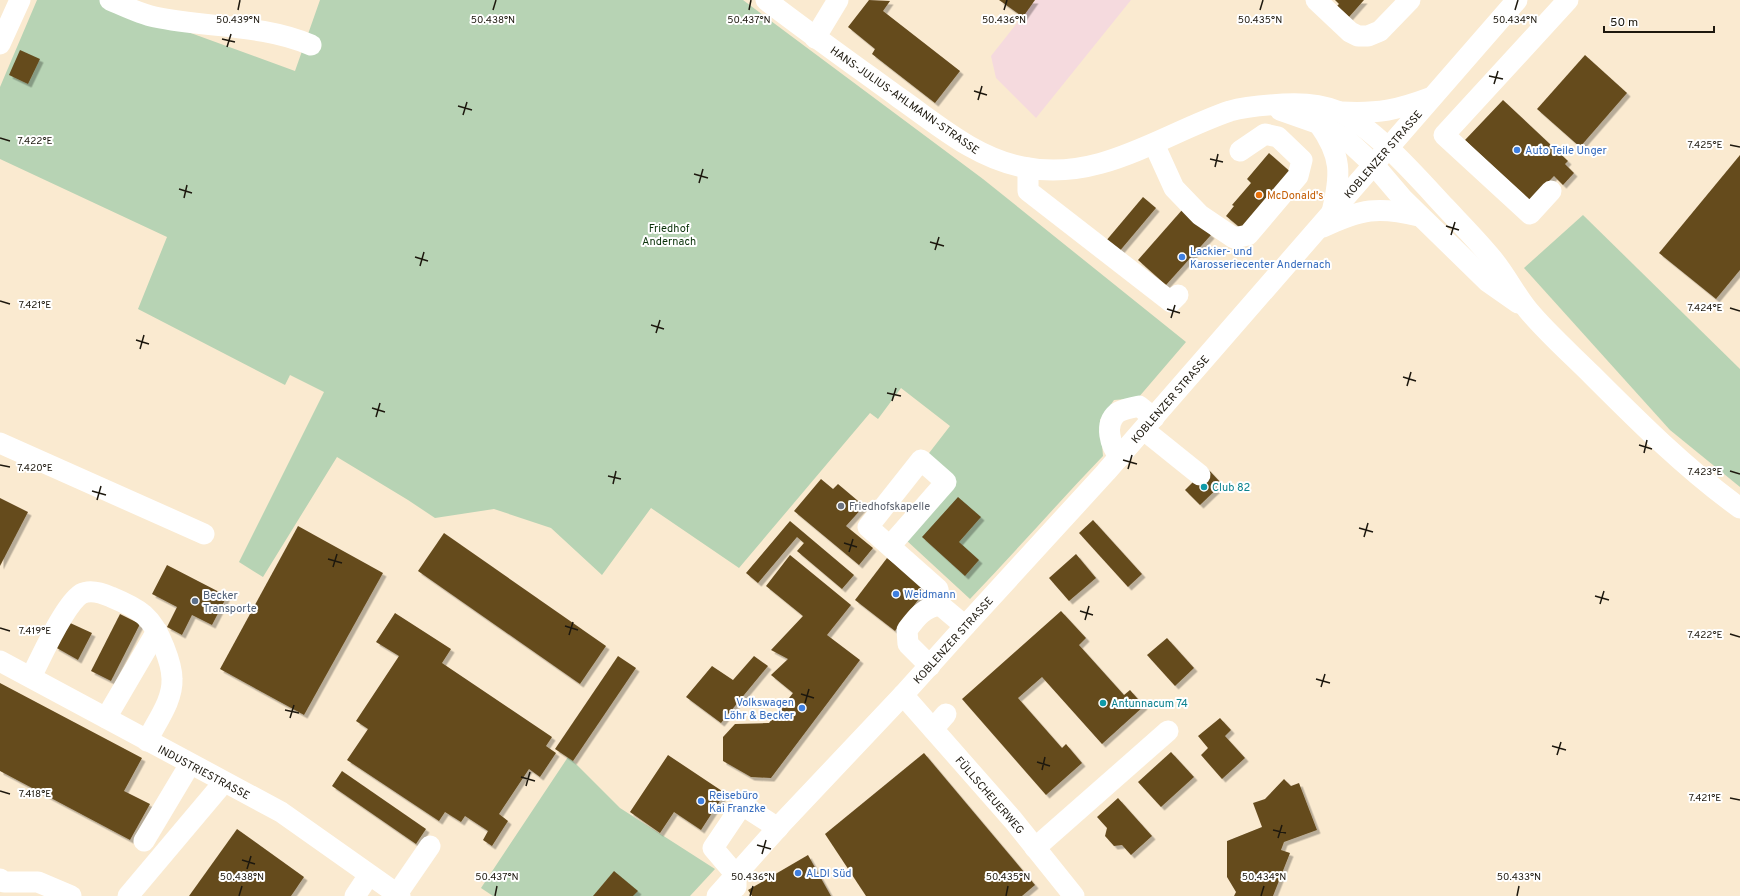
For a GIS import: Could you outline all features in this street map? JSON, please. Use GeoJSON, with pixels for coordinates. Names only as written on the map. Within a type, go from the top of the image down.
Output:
{"type":"FeatureCollection","features":[{"type":"Feature","properties":{"kind":"street"},"geometry":{"type":"LineString","coordinates":[[0,44],[20,0]]}},
{"type":"Feature","properties":{"kind":"street"},"geometry":{"type":"LineString","coordinates":[[110,0],[154,17],[269,32],[292,37],[311,45]]}},
{"type":"Feature","properties":{"kind":"street","name":"HANS-JULIUS-AHLMANN-STRASSE"},"geometry":{"type":"LineString","coordinates":[[766,0],[816,38],[961,141],[990,158],[1028,168],[1054,170],[1109,161],[1154,144],[1233,110],[1261,106],[1305,103],[1341,112],[1367,114],[1388,111],[1432,97]]}},
{"type":"Feature","properties":{"kind":"street"},"geometry":{"type":"LineString","coordinates":[[816,38],[838,0]]}},
{"type":"Feature","properties":{"kind":"street"},"geometry":{"type":"LineString","coordinates":[[1316,0],[1350,32],[1358,36],[1368,36],[1380,31],[1410,0]]}},
{"type":"Feature","properties":{"kind":"street","name":"KOBLENZER STRASSE"},"geometry":{"type":"LineString","coordinates":[[717,896],[778,828],[930,666],[1120,457],[1517,0]]}},
{"type":"Feature","properties":{"kind":"street"},"geometry":{"type":"LineString","coordinates":[[1552,191],[1530,214],[1444,135],[1568,0]]}},
{"type":"Feature","properties":{"kind":"street","name":"HANS-JULIUS-AHLMANN-STRASSE"},"geometry":{"type":"LineString","coordinates":[[1261,106],[1303,117],[1346,139],[1374,165],[1389,185],[1419,216],[1488,282],[1528,310]]}},
{"type":"Feature","properties":{"kind":"street","name":"HANS-JULIUS-AHLMANN-STRASSE"},"geometry":{"type":"LineString","coordinates":[[1341,112],[1359,124],[1414,174],[1492,257],[1528,310]]}},
{"type":"Feature","properties":{"kind":"street"},"geometry":{"type":"LineString","coordinates":[[1319,124],[1332,145],[1339,168],[1336,193],[1325,221]]}},
{"type":"Feature","properties":{"kind":"street"},"geometry":{"type":"LineString","coordinates":[[1154,144],[1174,188],[1200,215],[1234,238],[1248,236],[1298,176],[1302,160],[1278,137],[1265,134],[1240,150]]}},
{"type":"Feature","properties":{"kind":"street"},"geometry":{"type":"LineString","coordinates":[[1028,168],[1028,191],[1170,302],[1178,295]]}},
{"type":"Feature","properties":{"kind":"street"},"geometry":{"type":"LineString","coordinates":[[1325,221],[1376,210],[1391,210],[1419,216]]}},
{"type":"Feature","properties":{"kind":"street"},"geometry":{"type":"LineString","coordinates":[[1528,310],[1638,420],[1713,489],[1740,508]]}},
{"type":"Feature","properties":{"kind":"street"},"geometry":{"type":"LineString","coordinates":[[1120,457],[1113,450],[1108,430],[1116,414],[1125,409],[1139,406],[1149,424],[1200,475]]}},
{"type":"Feature","properties":{"kind":"street"},"geometry":{"type":"LineString","coordinates":[[0,443],[204,534]]}},
{"type":"Feature","properties":{"kind":"street"},"geometry":{"type":"LineString","coordinates":[[890,546],[938,589],[940,605],[965,626]]}},
{"type":"Feature","properties":{"kind":"street"},"geometry":{"type":"LineString","coordinates":[[31,677],[66,612],[76,599],[83,594],[92,591],[105,594],[132,606],[154,624],[168,657],[172,679],[171,694],[147,740]]}},
{"type":"Feature","properties":{"kind":"street"},"geometry":{"type":"LineString","coordinates":[[930,666],[908,644],[907,630],[920,614],[932,606],[940,605]]}},
{"type":"Feature","properties":{"kind":"street"},"geometry":{"type":"LineString","coordinates":[[106,718],[157,631]]}},
{"type":"Feature","properties":{"kind":"street","name":"INDUSTRIESTRASSE"},"geometry":{"type":"LineString","coordinates":[[0,661],[281,812],[399,895]]}},
{"type":"Feature","properties":{"kind":"street","name":"FÜLLSCHEUERWEG"},"geometry":{"type":"LineString","coordinates":[[903,695],[939,721],[1035,848],[1074,896]]}},
{"type":"Feature","properties":{"kind":"street"},"geometry":{"type":"LineString","coordinates":[[1035,848],[1168,731]]}},
{"type":"Feature","properties":{"kind":"street"},"geometry":{"type":"LineString","coordinates":[[144,841],[190,764]]}},
{"type":"Feature","properties":{"kind":"street"},"geometry":{"type":"LineString","coordinates":[[128,896],[224,782]]}},
{"type":"Feature","properties":{"kind":"street"},"geometry":{"type":"LineString","coordinates":[[736,896],[736,875],[713,848],[742,805],[778,828]]}},
{"type":"Feature","properties":{"kind":"street"},"geometry":{"type":"LineString","coordinates":[[399,895],[430,846]]}},
{"type":"Feature","properties":{"kind":"street"},"geometry":{"type":"LineString","coordinates":[[355,896],[369,874]]}},
{"type":"Feature","properties":{"kind":"street"},"geometry":{"type":"LineString","coordinates":[[0,879],[4,882],[38,882],[72,896]]}},
{"type":"Feature","properties":{"kind":"shaded area"},"geometry":{"type":"Polygon","coordinates":[[[1035,0],[1131,0],[1036,118],[996,78],[991,56],[1035,0]]]}},
{"type":"Feature","properties":{"kind":"green space","name":"Friedhof Andernach"},"geometry":{"type":"Polygon","coordinates":[[[37,0],[100,0],[295,71],[320,0],[743,0],[983,179],[1186,342],[1138,398],[1114,400],[1100,420],[1103,456],[970,599],[906,540],[954,478],[926,457],[950,426],[901,388],[878,419],[870,413],[739,568],[651,508],[602,575],[551,528],[494,509],[435,518],[337,457],[263,577],[239,562],[324,392],[290,375],[285,385],[138,309],[167,237],[0,159],[0,87],[37,0]]]}},
{"type":"Feature","properties":{"kind":"green space"},"geometry":{"type":"Polygon","coordinates":[[[1583,215],[1740,369],[1740,487],[1670,430],[1524,268],[1583,215]]]}},
{"type":"Feature","properties":{"kind":"green space"},"geometry":{"type":"Polygon","coordinates":[[[568,757],[620,808],[715,869],[690,896],[493,896],[481,888],[568,757]]]}},
{"type":"Feature","properties":{"kind":"building"},"geometry":{"type":"Polygon","coordinates":[[[869,0],[890,1],[883,11],[960,71],[935,103],[872,54],[875,49],[848,27],[869,0]]]}},
{"type":"Feature","properties":{"kind":"building"},"geometry":{"type":"Polygon","coordinates":[[[999,0],[1035,0],[1023,17],[999,0]]]}},
{"type":"Feature","properties":{"kind":"building"},"geometry":{"type":"Polygon","coordinates":[[[1335,0],[1364,0],[1349,17],[1337,6],[1339,4],[1335,0]]]}},
{"type":"Feature","properties":{"kind":"building"},"geometry":{"type":"Polygon","coordinates":[[[20,50],[40,59],[28,84],[9,75],[20,50]]]}},
{"type":"Feature","properties":{"kind":"building"},"geometry":{"type":"Polygon","coordinates":[[[1585,55],[1627,93],[1580,147],[1537,109],[1585,55]]]}},
{"type":"Feature","properties":{"kind":"building","name":"Auto Teile Unger"},"geometry":{"type":"Polygon","coordinates":[[[1503,100],[1568,161],[1565,164],[1574,173],[1563,185],[1554,176],[1530,201],[1465,140],[1503,100]]]}},
{"type":"Feature","properties":{"kind":"building","name":"McDonald's"},"geometry":{"type":"Polygon","coordinates":[[[1269,153],[1294,175],[1244,231],[1226,216],[1234,206],[1232,205],[1251,183],[1247,179],[1269,153]]]}},
{"type":"Feature","properties":{"kind":"building"},"geometry":{"type":"Polygon","coordinates":[[[1740,155],[1740,270],[1716,299],[1659,253],[1740,155]]]}},
{"type":"Feature","properties":{"kind":"building"},"geometry":{"type":"Polygon","coordinates":[[[1143,197],[1156,208],[1118,253],[1105,242],[1143,197]]]}},
{"type":"Feature","properties":{"kind":"building"},"geometry":{"type":"Polygon","coordinates":[[[1182,210],[1211,235],[1166,285],[1138,260],[1182,210]]]}},
{"type":"Feature","properties":{"kind":"building","name":"Club 82"},"geometry":{"type":"Polygon","coordinates":[[[1207,468],[1222,484],[1200,505],[1185,490],[1207,468]]]}},
{"type":"Feature","properties":{"kind":"building"},"geometry":{"type":"Polygon","coordinates":[[[821,479],[833,489],[838,484],[864,506],[846,526],[873,548],[859,565],[794,511],[821,479]]]}},
{"type":"Feature","properties":{"kind":"building"},"geometry":{"type":"Polygon","coordinates":[[[958,497],[981,517],[959,542],[979,560],[965,576],[922,537],[958,497]]]}},
{"type":"Feature","properties":{"kind":"building"},"geometry":{"type":"Polygon","coordinates":[[[0,498],[28,512],[0,566],[0,498]]]}},
{"type":"Feature","properties":{"kind":"building"},"geometry":{"type":"Polygon","coordinates":[[[1093,520],[1142,574],[1128,587],[1079,533],[1093,520]]]}},
{"type":"Feature","properties":{"kind":"building"},"geometry":{"type":"Polygon","coordinates":[[[790,521],[854,575],[842,589],[797,551],[804,543],[797,537],[758,583],[746,573],[790,521]]]}},
{"type":"Feature","properties":{"kind":"building"},"geometry":{"type":"Polygon","coordinates":[[[298,526],[383,573],[304,715],[220,669],[298,526]]]}},
{"type":"Feature","properties":{"kind":"building"},"geometry":{"type":"Polygon","coordinates":[[[444,533],[606,646],[580,684],[418,571],[444,533]]]}},
{"type":"Feature","properties":{"kind":"building"},"geometry":{"type":"Polygon","coordinates":[[[1076,554],[1096,578],[1069,601],[1049,578],[1076,554]]]}},
{"type":"Feature","properties":{"kind":"building","name":"Volkswagen Löhr & Becker"},"geometry":{"type":"Polygon","coordinates":[[[790,555],[851,605],[827,635],[860,660],[771,778],[751,777],[723,761],[723,737],[735,724],[769,723],[793,693],[771,675],[788,659],[771,650],[803,616],[766,586],[790,555]]]}},
{"type":"Feature","properties":{"kind":"building"},"geometry":{"type":"Polygon","coordinates":[[[887,558],[927,588],[895,631],[855,600],[887,558]]]}},
{"type":"Feature","properties":{"kind":"building","name":"Becker Transporte"},"geometry":{"type":"Polygon","coordinates":[[[167,565],[227,596],[212,625],[192,615],[182,635],[167,627],[177,607],[152,594],[167,565]]]}},
{"type":"Feature","properties":{"kind":"building","name":"Antunnacum 74"},"geometry":{"type":"Polygon","coordinates":[[[1061,611],[1086,638],[1079,645],[1124,695],[1130,690],[1144,706],[1102,744],[1042,677],[1018,698],[1062,748],[1066,744],[1082,763],[1046,795],[962,699],[1061,611]]]}},
{"type":"Feature","properties":{"kind":"building"},"geometry":{"type":"Polygon","coordinates":[[[395,613],[451,649],[442,663],[552,737],[546,746],[556,753],[540,777],[529,769],[499,814],[508,821],[492,846],[483,840],[488,831],[465,816],[461,822],[445,812],[439,821],[347,760],[368,729],[356,721],[399,656],[376,642],[395,613]]]}},
{"type":"Feature","properties":{"kind":"building"},"geometry":{"type":"Polygon","coordinates":[[[120,614],[140,624],[111,681],[91,671],[120,614]]]}},
{"type":"Feature","properties":{"kind":"building"},"geometry":{"type":"Polygon","coordinates":[[[68,622],[92,633],[78,660],[55,647],[68,622]]]}},
{"type":"Feature","properties":{"kind":"building"},"geometry":{"type":"Polygon","coordinates":[[[1167,638],[1194,668],[1175,686],[1147,655],[1167,638]]]}},
{"type":"Feature","properties":{"kind":"building"},"geometry":{"type":"Polygon","coordinates":[[[618,656],[636,668],[573,761],[555,749],[618,656]]]}},
{"type":"Feature","properties":{"kind":"building"},"geometry":{"type":"Polygon","coordinates":[[[754,656],[768,666],[721,723],[686,697],[712,666],[733,680],[754,656]]]}},
{"type":"Feature","properties":{"kind":"building"},"geometry":{"type":"Polygon","coordinates":[[[0,683],[142,758],[124,791],[150,804],[130,840],[0,771],[0,683]]]}},
{"type":"Feature","properties":{"kind":"building"},"geometry":{"type":"Polygon","coordinates":[[[1220,718],[1231,730],[1225,736],[1245,758],[1222,779],[1201,755],[1208,748],[1198,736],[1220,718]]]}},
{"type":"Feature","properties":{"kind":"building"},"geometry":{"type":"Polygon","coordinates":[[[1171,752],[1194,777],[1161,807],[1138,782],[1171,752]]]}},
{"type":"Feature","properties":{"kind":"building"},"geometry":{"type":"Polygon","coordinates":[[[924,753],[1035,885],[1022,896],[866,896],[825,834],[924,753]]]}},
{"type":"Feature","properties":{"kind":"building"},"geometry":{"type":"Polygon","coordinates":[[[668,755],[725,793],[701,830],[674,812],[660,833],[630,812],[668,755]]]}},
{"type":"Feature","properties":{"kind":"building"},"geometry":{"type":"Polygon","coordinates":[[[342,771],[426,829],[416,844],[332,786],[342,771]]]}},
{"type":"Feature","properties":{"kind":"building"},"geometry":{"type":"Polygon","coordinates":[[[1284,779],[1291,786],[1299,783],[1317,830],[1284,842],[1281,850],[1290,853],[1273,896],[1234,896],[1236,892],[1227,877],[1227,841],[1262,827],[1253,803],[1265,799],[1284,779]]]}},
{"type":"Feature","properties":{"kind":"building"},"geometry":{"type":"Polygon","coordinates":[[[1118,798],[1152,836],[1131,855],[1122,845],[1114,846],[1105,836],[1107,828],[1097,817],[1118,798]]]}},
{"type":"Feature","properties":{"kind":"building"},"geometry":{"type":"Polygon","coordinates":[[[237,829],[304,877],[291,896],[189,896],[237,829]]]}},
{"type":"Feature","properties":{"kind":"building","name":"ALDI Süd"},"geometry":{"type":"Polygon","coordinates":[[[808,855],[831,896],[752,896],[748,890],[808,855]]]}},
{"type":"Feature","properties":{"kind":"building"},"geometry":{"type":"Polygon","coordinates":[[[614,871],[638,891],[633,896],[593,896],[614,871]]]}},
{"type":"Feature","properties":{"kind":"place","name":"Auto Teile Unger"},"geometry":{"type":"Point","coordinates":[1517,150]}},
{"type":"Feature","properties":{"kind":"place","name":"McDonald's"},"geometry":{"type":"Point","coordinates":[1259,195]}},
{"type":"Feature","properties":{"kind":"place","name":"Lackier- und Karosseriecenter Andernach"},"geometry":{"type":"Point","coordinates":[1182,257]}},
{"type":"Feature","properties":{"kind":"place","name":"Club 82"},"geometry":{"type":"Point","coordinates":[1204,487]}},
{"type":"Feature","properties":{"kind":"place","name":"Friedhofskapelle"},"geometry":{"type":"Point","coordinates":[841,506]}},
{"type":"Feature","properties":{"kind":"place","name":"Weidmann"},"geometry":{"type":"Point","coordinates":[896,594]}},
{"type":"Feature","properties":{"kind":"place","name":"Becker Transporte"},"geometry":{"type":"Point","coordinates":[195,601]}},
{"type":"Feature","properties":{"kind":"place","name":"Antunnacum 74"},"geometry":{"type":"Point","coordinates":[1103,703]}},
{"type":"Feature","properties":{"kind":"place","name":"Volkswagen Löhr & Becker"},"geometry":{"type":"Point","coordinates":[802,708]}},
{"type":"Feature","properties":{"kind":"place","name":"Reisebüro Kai Franzke"},"geometry":{"type":"Point","coordinates":[701,801]}},
{"type":"Feature","properties":{"kind":"place","name":"ALDI Süd"},"geometry":{"type":"Point","coordinates":[798,873]}}]}
